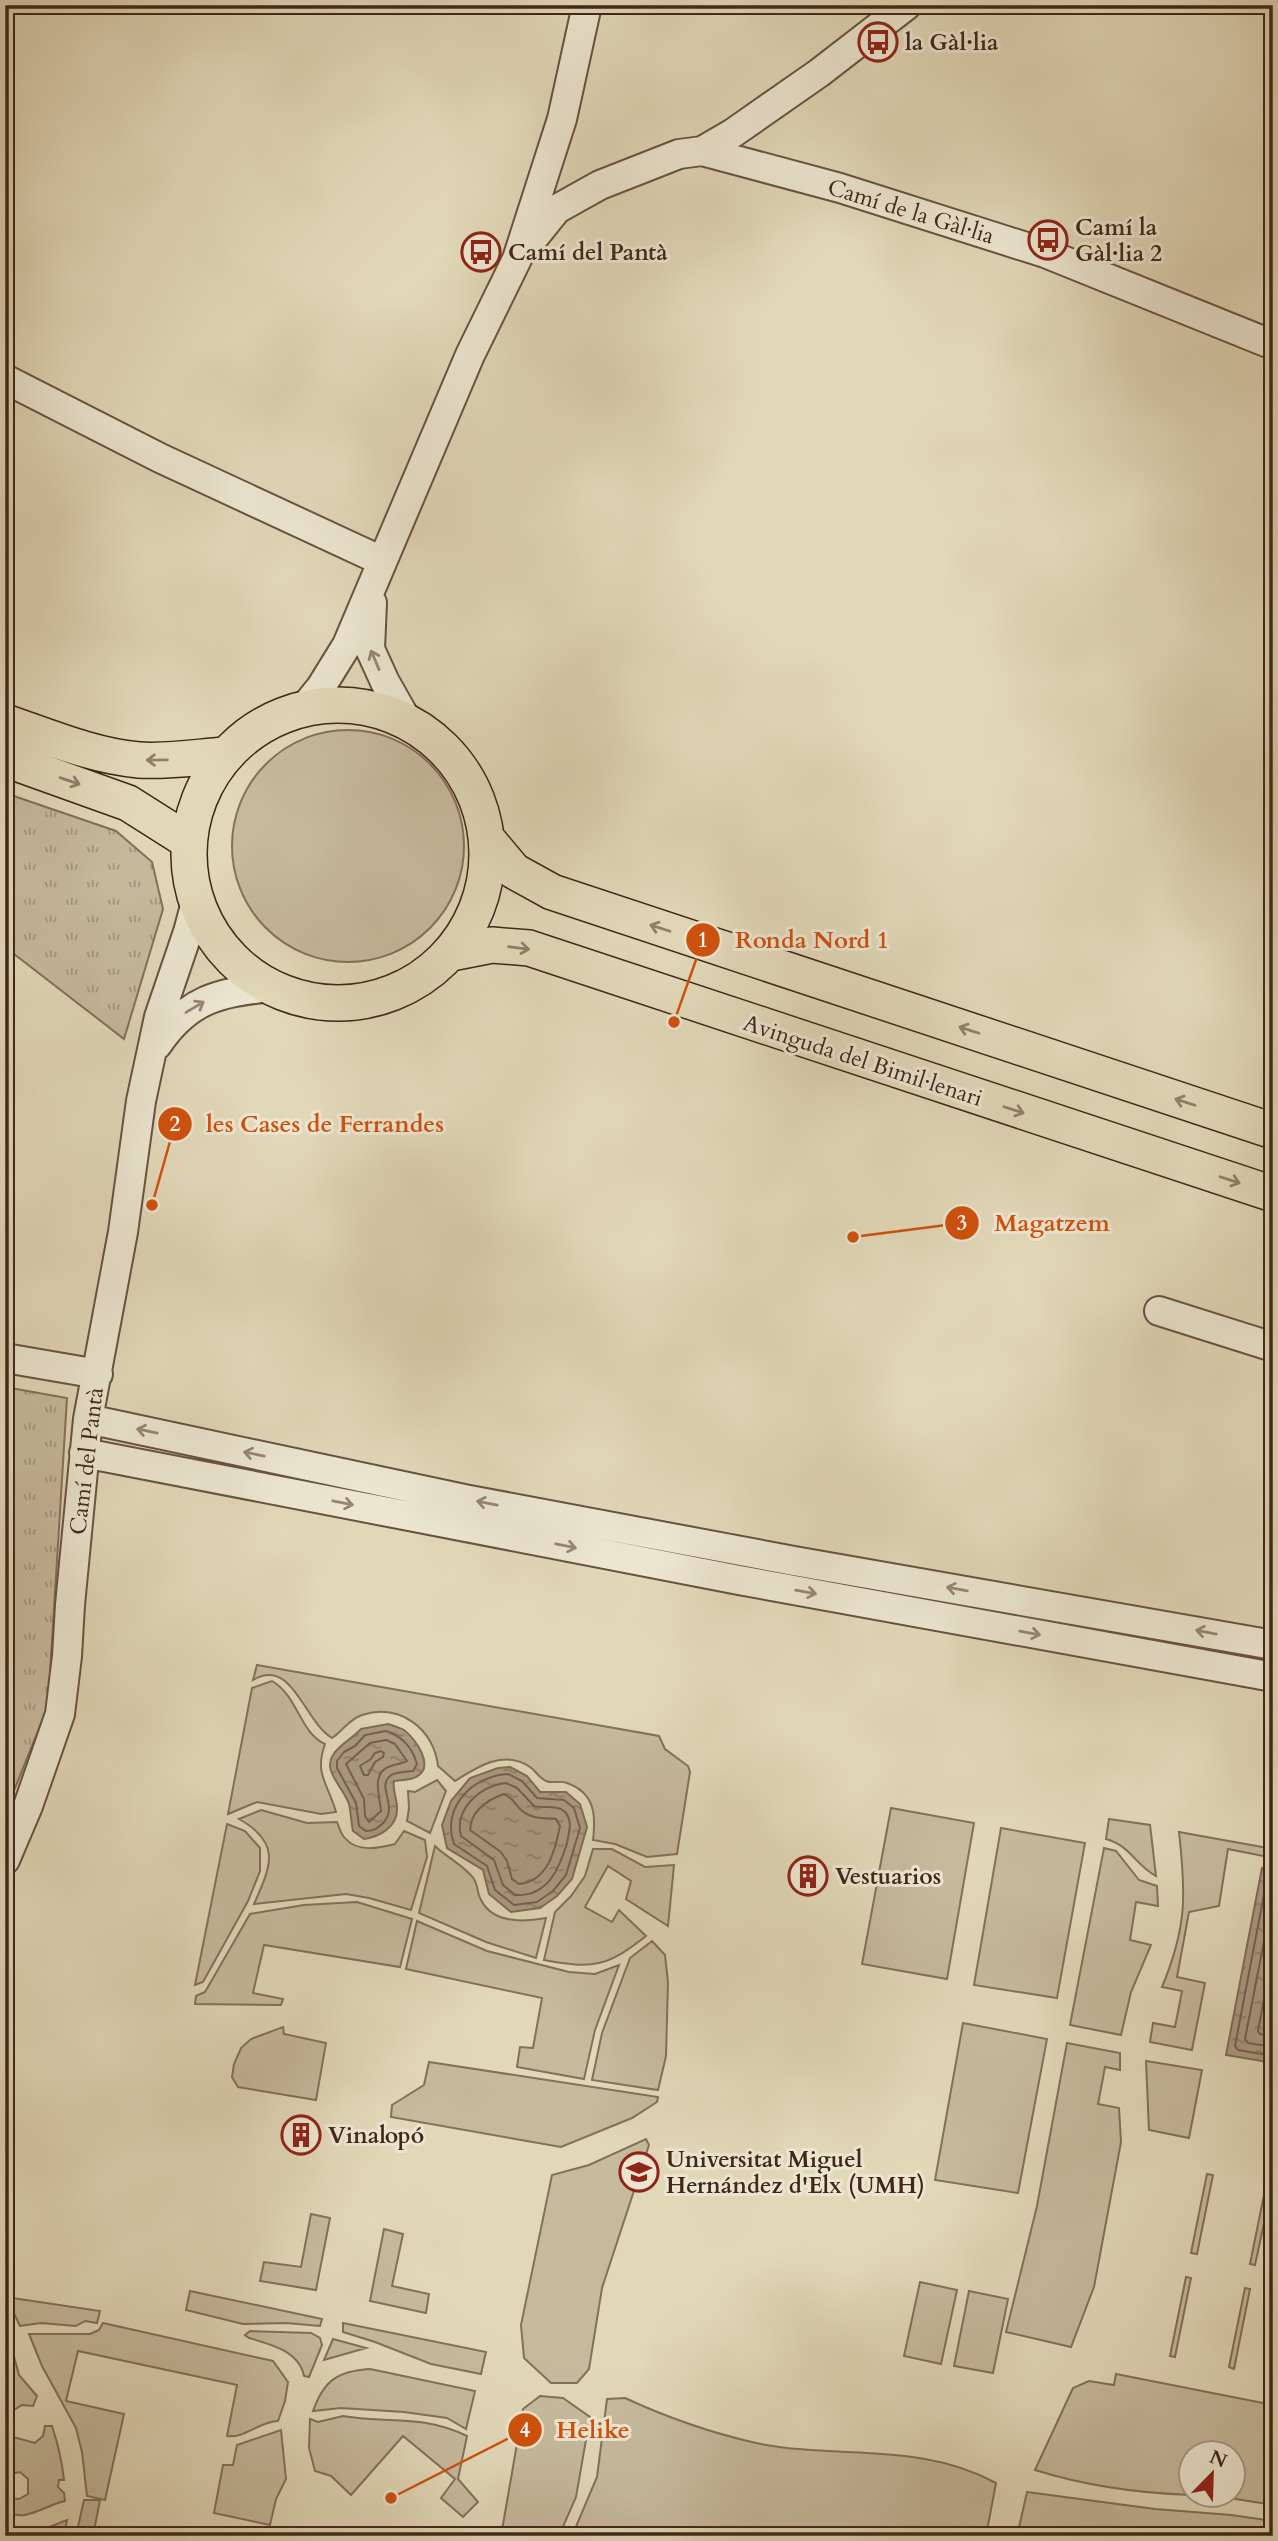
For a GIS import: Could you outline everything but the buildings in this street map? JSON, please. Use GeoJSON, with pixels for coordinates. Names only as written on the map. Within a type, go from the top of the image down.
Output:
{"type":"FeatureCollection","features":[{"type":"Feature","properties":{"kind":"main road"},"geometry":{"type":"LineString","coordinates":[[349,704],[407,720],[433,738],[460,767],[480,803],[488,840],[487,875],[479,908],[464,936],[436,968],[414,984],[375,999],[319,1003],[270,987],[242,969],[225,952],[203,921],[189,873],[188,841],[199,796],[225,755],[249,733],[304,708],[349,704]]}},
{"type":"Feature","properties":{"kind":"main road"},"geometry":{"type":"LineString","coordinates":[[5,722],[97,753],[127,758],[172,760],[225,755]]}},
{"type":"Feature","properties":{"kind":"main road"},"geometry":{"type":"LineString","coordinates":[[5,759],[128,803],[188,841]]}},
{"type":"Feature","properties":{"kind":"main road"},"geometry":{"type":"LineString","coordinates":[[488,840],[514,871],[552,892],[1273,1131]]}},
{"type":"Feature","properties":{"kind":"main road","name":"Avinguda del Bimil·lenari"},"geometry":{"type":"LineString","coordinates":[[451,953],[492,945],[529,948],[1273,1194]]}},
{"type":"Feature","properties":{"kind":"street"},"geometry":{"type":"LineString","coordinates":[[304,708],[321,687],[347,645],[470,355],[517,259],[562,118],[587,5]]}},
{"type":"Feature","properties":{"kind":"street"},"geometry":{"type":"LineString","coordinates":[[517,259],[557,209],[600,185],[679,154],[702,150],[733,133],[819,73],[907,5]]}},
{"type":"Feature","properties":{"kind":"street","name":"Camí de la Gàl·lia"},"geometry":{"type":"LineString","coordinates":[[702,150],[840,188],[1045,253],[1273,345]]}},
{"type":"Feature","properties":{"kind":"street"},"geometry":{"type":"LineString","coordinates":[[5,379],[377,573]]}},
{"type":"Feature","properties":{"kind":"street"},"geometry":{"type":"LineString","coordinates":[[377,573],[370,649],[384,682],[407,720]]}},
{"type":"Feature","properties":{"kind":"street","name":"Camí del Pantà"},"geometry":{"type":"LineString","coordinates":[[5,1860],[28,1806],[60,1714],[68,1656],[70,1605],[88,1419],[123,1232],[150,1056],[159,1017],[196,902]]}},
{"type":"Feature","properties":{"kind":"street","name":"Camí del Pantà"},"geometry":{"type":"LineString","coordinates":[[150,1056],[172,1024],[193,1006],[217,995],[270,987]]}},
{"type":"Feature","properties":{"kind":"street"},"geometry":{"type":"LineString","coordinates":[[1158,1311],[1273,1348]]}},
{"type":"Feature","properties":{"kind":"street"},"geometry":{"type":"LineString","coordinates":[[5,1358],[98,1374]]}},
{"type":"Feature","properties":{"kind":"street"},"geometry":{"type":"LineString","coordinates":[[88,1419],[464,1499],[1273,1645]]}},
{"type":"Feature","properties":{"kind":"street"},"geometry":{"type":"LineString","coordinates":[[84,1453],[739,1580],[1273,1677]]}},
{"type":"Feature","properties":{"kind":"green space"},"geometry":{"type":"Polygon","coordinates":[[[337,730],[359,730],[382,735],[413,749],[438,772],[459,812],[464,846],[462,869],[450,901],[438,920],[422,936],[382,957],[359,962],[337,962],[314,957],[283,943],[258,920],[237,880],[232,857],[232,835],[237,812],[251,781],[274,756],[314,735],[337,730]]]}},
{"type":"Feature","properties":{"kind":"green space"},"geometry":{"type":"Polygon","coordinates":[[[5,793],[116,831],[152,862],[163,909],[124,1039],[5,947],[5,793]]]}},
{"type":"Feature","properties":{"kind":"green space"},"geometry":{"type":"Polygon","coordinates":[[[5,1387],[67,1398],[48,1706],[5,1813],[5,1387]]]}},
{"type":"Feature","properties":{"kind":"green space"},"geometry":{"type":"Polygon","coordinates":[[[257,1665],[659,1736],[665,1749],[688,1766],[690,1772],[677,1854],[647,1857],[615,1844],[593,1840],[592,1806],[583,1793],[564,1782],[546,1781],[520,1762],[491,1762],[455,1781],[438,1766],[430,1741],[422,1730],[402,1716],[376,1712],[362,1715],[353,1719],[332,1738],[322,1730],[288,1684],[278,1677],[266,1675],[253,1680],[257,1665]]]}},
{"type":"Feature","properties":{"kind":"green space"},"geometry":{"type":"Polygon","coordinates":[[[272,1681],[288,1696],[310,1732],[325,1744],[321,1764],[323,1779],[336,1812],[321,1814],[257,1802],[228,1814],[252,1688],[272,1681]]]}},
{"type":"Feature","properties":{"kind":"green space"},"geometry":{"type":"Polygon","coordinates":[[[437,1780],[446,1791],[430,1833],[407,1821],[408,1791],[415,1792],[437,1780]]]}},
{"type":"Feature","properties":{"kind":"green space"},"geometry":{"type":"Polygon","coordinates":[[[891,1808],[974,1823],[947,1979],[862,1964],[891,1808]]]}},
{"type":"Feature","properties":{"kind":"green space"},"geometry":{"type":"Polygon","coordinates":[[[261,1810],[307,1823],[337,1822],[344,1837],[362,1848],[395,1844],[404,1831],[425,1840],[427,1857],[411,1910],[346,1894],[254,1904],[265,1878],[269,1856],[262,1837],[239,1819],[261,1810]]]}},
{"type":"Feature","properties":{"kind":"green space"},"geometry":{"type":"Polygon","coordinates":[[[1109,1819],[1150,1825],[1156,1876],[1121,1846],[1106,1839],[1109,1819]]]}},
{"type":"Feature","properties":{"kind":"green space"},"geometry":{"type":"Polygon","coordinates":[[[227,1824],[245,1831],[260,1848],[260,1871],[248,1901],[203,1982],[195,1985],[227,1824]]]}},
{"type":"Feature","properties":{"kind":"green space"},"geometry":{"type":"Polygon","coordinates":[[[1001,1828],[1085,1843],[1057,1998],[974,1985],[1001,1828]]]}},
{"type":"Feature","properties":{"kind":"green space"},"geometry":{"type":"Polygon","coordinates":[[[1179,1832],[1273,1849],[1273,1858],[1228,1849],[1219,1906],[1189,1912],[1177,1977],[1205,1983],[1192,2050],[1150,2042],[1153,2023],[1175,2027],[1182,1991],[1162,1987],[1176,1946],[1182,1911],[1183,1874],[1179,1832]]]}},
{"type":"Feature","properties":{"kind":"green space"},"geometry":{"type":"Polygon","coordinates":[[[435,1846],[470,1874],[481,1900],[493,1914],[510,1920],[546,1918],[536,1958],[486,1942],[419,1913],[435,1846]]]}},
{"type":"Feature","properties":{"kind":"green space"},"geometry":{"type":"Polygon","coordinates":[[[1104,1848],[1116,1851],[1139,1880],[1157,1886],[1158,1906],[1136,1902],[1130,1940],[1151,1945],[1131,1992],[1121,2035],[1070,2025],[1104,1848]]]}},
{"type":"Feature","properties":{"kind":"green space"},"geometry":{"type":"Polygon","coordinates":[[[593,1849],[612,1849],[645,1867],[674,1865],[668,1926],[626,1899],[631,1881],[608,1866],[585,1907],[612,1922],[619,1910],[646,1936],[610,1960],[599,1963],[588,1965],[544,1960],[555,1912],[585,1876],[593,1849]]]}},
{"type":"Feature","properties":{"kind":"green space"},"geometry":{"type":"Polygon","coordinates":[[[357,1902],[412,1919],[400,1967],[264,1945],[253,1993],[283,1999],[281,2005],[195,2004],[196,1996],[205,1992],[250,1914],[304,1905],[357,1902]]]}},
{"type":"Feature","properties":{"kind":"green space"},"geometry":{"type":"Polygon","coordinates":[[[417,1921],[487,1951],[569,1972],[595,1974],[619,1965],[595,2030],[584,2079],[517,2067],[520,2047],[533,2048],[542,1998],[406,1969],[417,1921]]]}},
{"type":"Feature","properties":{"kind":"green space"},"geometry":{"type":"Polygon","coordinates":[[[652,1941],[665,1955],[668,1982],[666,2056],[658,2090],[592,2080],[602,2033],[630,1958],[652,1941]]]}},
{"type":"Feature","properties":{"kind":"green space"},"geometry":{"type":"Polygon","coordinates":[[[963,2023],[1047,2039],[1018,2193],[935,2180],[963,2023]]]}},
{"type":"Feature","properties":{"kind":"green space"},"geometry":{"type":"Polygon","coordinates":[[[283,2027],[284,2034],[326,2043],[316,2100],[238,2087],[232,2077],[241,2048],[251,2039],[283,2027]]]}},
{"type":"Feature","properties":{"kind":"green space"},"geometry":{"type":"Polygon","coordinates":[[[1067,2043],[1120,2053],[1120,2070],[1105,2067],[1098,2104],[1119,2108],[1121,2142],[1094,2287],[1071,2347],[1006,2332],[1037,2206],[1067,2043]]]}},
{"type":"Feature","properties":{"kind":"green space"},"geometry":{"type":"Polygon","coordinates":[[[1146,2061],[1202,2070],[1189,2138],[1149,2130],[1146,2061]]]}},
{"type":"Feature","properties":{"kind":"green space"},"geometry":{"type":"Polygon","coordinates":[[[429,2062],[658,2097],[657,2102],[632,2118],[561,2147],[391,2117],[392,2105],[424,2085],[429,2062]]]}},
{"type":"Feature","properties":{"kind":"green space"},"geometry":{"type":"Polygon","coordinates":[[[646,2139],[649,2145],[602,2288],[589,2369],[577,2383],[551,2383],[524,2358],[521,2325],[552,2175],[589,2165],[646,2139]]]}},
{"type":"Feature","properties":{"kind":"green space"},"geometry":{"type":"Polygon","coordinates":[[[1207,2174],[1213,2175],[1197,2254],[1191,2253],[1207,2174]]]}},
{"type":"Feature","properties":{"kind":"green space"},"geometry":{"type":"Polygon","coordinates":[[[1266,2185],[1272,2186],[1255,2265],[1250,2264],[1266,2185]]]}},
{"type":"Feature","properties":{"kind":"green space"},"geometry":{"type":"Polygon","coordinates":[[[311,2214],[330,2218],[316,2290],[260,2281],[264,2262],[301,2267],[311,2214]]]}},
{"type":"Feature","properties":{"kind":"green space"},"geometry":{"type":"Polygon","coordinates":[[[384,2229],[403,2234],[392,2286],[429,2294],[426,2313],[370,2301],[384,2229]]]}},
{"type":"Feature","properties":{"kind":"green space"},"geometry":{"type":"Polygon","coordinates":[[[1186,2277],[1191,2278],[1175,2357],[1170,2356],[1186,2277]]]}},
{"type":"Feature","properties":{"kind":"green space"},"geometry":{"type":"Polygon","coordinates":[[[920,2282],[957,2290],[941,2364],[904,2356],[920,2282]]]}},
{"type":"Feature","properties":{"kind":"green space"},"geometry":{"type":"Polygon","coordinates":[[[1245,2288],[1250,2289],[1234,2369],[1229,2367],[1245,2288]]]}},
{"type":"Feature","properties":{"kind":"green space"},"geometry":{"type":"Polygon","coordinates":[[[190,2291],[322,2319],[320,2326],[286,2323],[243,2324],[186,2310],[190,2291]]]}},
{"type":"Feature","properties":{"kind":"green space"},"geometry":{"type":"Polygon","coordinates":[[[969,2291],[1008,2299],[993,2373],[954,2366],[969,2291]]]}},
{"type":"Feature","properties":{"kind":"green space"},"geometry":{"type":"Polygon","coordinates":[[[6,2297],[100,2311],[97,2323],[85,2321],[76,2326],[41,2323],[20,2326],[6,2297]]]}},
{"type":"Feature","properties":{"kind":"green space"},"geometry":{"type":"Polygon","coordinates":[[[103,2323],[273,2361],[288,2382],[278,2421],[240,2435],[227,2436],[237,2385],[78,2351],[66,2401],[124,2414],[105,2500],[87,2496],[76,2428],[42,2366],[29,2334],[90,2334],[99,2330],[103,2323]]]}},
{"type":"Feature","properties":{"kind":"green space"},"geometry":{"type":"Polygon","coordinates":[[[343,2323],[486,2352],[481,2374],[431,2364],[343,2332],[343,2323]]]}},
{"type":"Feature","properties":{"kind":"green space"},"geometry":{"type":"Polygon","coordinates":[[[250,2331],[311,2333],[320,2338],[322,2345],[309,2377],[304,2376],[301,2367],[290,2355],[245,2335],[250,2331]]]}},
{"type":"Feature","properties":{"kind":"green space"},"geometry":{"type":"Polygon","coordinates":[[[333,2339],[366,2348],[324,2360],[333,2339]]]}},
{"type":"Feature","properties":{"kind":"green space"},"geometry":{"type":"Polygon","coordinates":[[[10,2342],[19,2375],[37,2396],[33,2406],[22,2405],[14,2410],[13,2437],[35,2443],[43,2436],[45,2426],[52,2426],[64,2480],[59,2480],[58,2487],[64,2493],[65,2501],[21,2515],[5,2512],[5,2498],[19,2499],[28,2494],[28,2479],[20,2472],[10,2474],[5,2480],[5,2343],[10,2342]]]}},
{"type":"Feature","properties":{"kind":"green space"},"geometry":{"type":"Polygon","coordinates":[[[370,2369],[475,2391],[466,2429],[447,2418],[404,2412],[341,2408],[313,2411],[322,2392],[334,2379],[349,2372],[370,2369]]]}},
{"type":"Feature","properties":{"kind":"green space"},"geometry":{"type":"Polygon","coordinates":[[[1116,2374],[1273,2405],[1273,2505],[1246,2501],[1246,2440],[1176,2440],[1176,2494],[1112,2488],[1035,2470],[1073,2388],[1089,2381],[1114,2385],[1116,2374]]]}},
{"type":"Feature","properties":{"kind":"green space"},"geometry":{"type":"Polygon","coordinates":[[[540,2396],[563,2398],[590,2417],[576,2497],[559,2536],[501,2536],[523,2409],[540,2396]]]}},
{"type":"Feature","properties":{"kind":"green space"},"geometry":{"type":"Polygon","coordinates":[[[625,2398],[689,2424],[756,2443],[818,2451],[908,2456],[967,2470],[996,2483],[986,2536],[572,2536],[597,2477],[607,2399],[625,2398]]]}},
{"type":"Feature","properties":{"kind":"green space"},"geometry":{"type":"Polygon","coordinates":[[[343,2416],[420,2422],[467,2436],[458,2479],[478,2502],[463,2517],[441,2498],[455,2479],[403,2436],[351,2495],[331,2476],[315,2471],[309,2448],[310,2419],[318,2422],[343,2416]]]}},
{"type":"Feature","properties":{"kind":"green space"},"geometry":{"type":"Polygon","coordinates":[[[281,2430],[286,2479],[276,2499],[270,2525],[214,2513],[223,2465],[233,2465],[237,2445],[281,2430]]]}},
{"type":"Feature","properties":{"kind":"green space"},"geometry":{"type":"Polygon","coordinates":[[[1027,2492],[1273,2521],[1273,2536],[1017,2536],[1027,2492]]]}},
{"type":"Feature","properties":{"kind":"green space"},"geometry":{"type":"Polygon","coordinates":[[[84,2500],[100,2500],[93,2536],[76,2536],[84,2500]]]}},
{"type":"Feature","properties":{"kind":"green space"},"geometry":{"type":"Polygon","coordinates":[[[67,2520],[64,2536],[17,2536],[34,2533],[67,2520]]]}},
{"type":"Feature","properties":{"kind":"water"},"geometry":{"type":"Polygon","coordinates":[[[388,1724],[404,1730],[413,1739],[422,1753],[424,1767],[416,1777],[394,1781],[397,1806],[394,1821],[381,1833],[364,1839],[353,1831],[349,1804],[332,1773],[330,1761],[339,1748],[361,1729],[388,1724]]]}},
{"type":"Feature","properties":{"kind":"water"},"geometry":{"type":"Polygon","coordinates":[[[510,1767],[527,1776],[540,1792],[566,1792],[580,1804],[587,1827],[572,1879],[557,1896],[540,1908],[511,1912],[489,1894],[483,1870],[447,1848],[442,1825],[451,1801],[470,1778],[498,1768],[510,1767]]]}},
{"type":"Feature","properties":{"kind":"water"},"geometry":{"type":"Polygon","coordinates":[[[1262,1868],[1273,1870],[1273,2063],[1226,2055],[1262,1868]]]}},
{"type":"Feature","properties":{"kind":"place","name":"la Gàl·lia"},"geometry":{"type":"Point","coordinates":[878,42]}},
{"type":"Feature","properties":{"kind":"place","name":"Camí la Gàl·lia 2"},"geometry":{"type":"Point","coordinates":[1048,240]}},
{"type":"Feature","properties":{"kind":"place","name":"Camí del Pantà"},"geometry":{"type":"Point","coordinates":[481,252]}},
{"type":"Feature","properties":{"kind":"place","name":"Ronda Nord 1"},"geometry":{"type":"Point","coordinates":[674,1022]}},
{"type":"Feature","properties":{"kind":"place","name":"les Cases de Ferrandes"},"geometry":{"type":"Point","coordinates":[152,1205]}},
{"type":"Feature","properties":{"kind":"place","name":"Magatzem"},"geometry":{"type":"Point","coordinates":[853,1237]}},
{"type":"Feature","properties":{"kind":"place","name":"Vestuarios"},"geometry":{"type":"Point","coordinates":[808,1876]}},
{"type":"Feature","properties":{"kind":"place","name":"Vinalopó"},"geometry":{"type":"Point","coordinates":[301,2135]}},
{"type":"Feature","properties":{"kind":"place","name":"Universitat Miguel Hernández d'Elx (UMH)"},"geometry":{"type":"Point","coordinates":[639,2172]}},
{"type":"Feature","properties":{"kind":"place","name":"Helike"},"geometry":{"type":"Point","coordinates":[391,2498]}}]}
